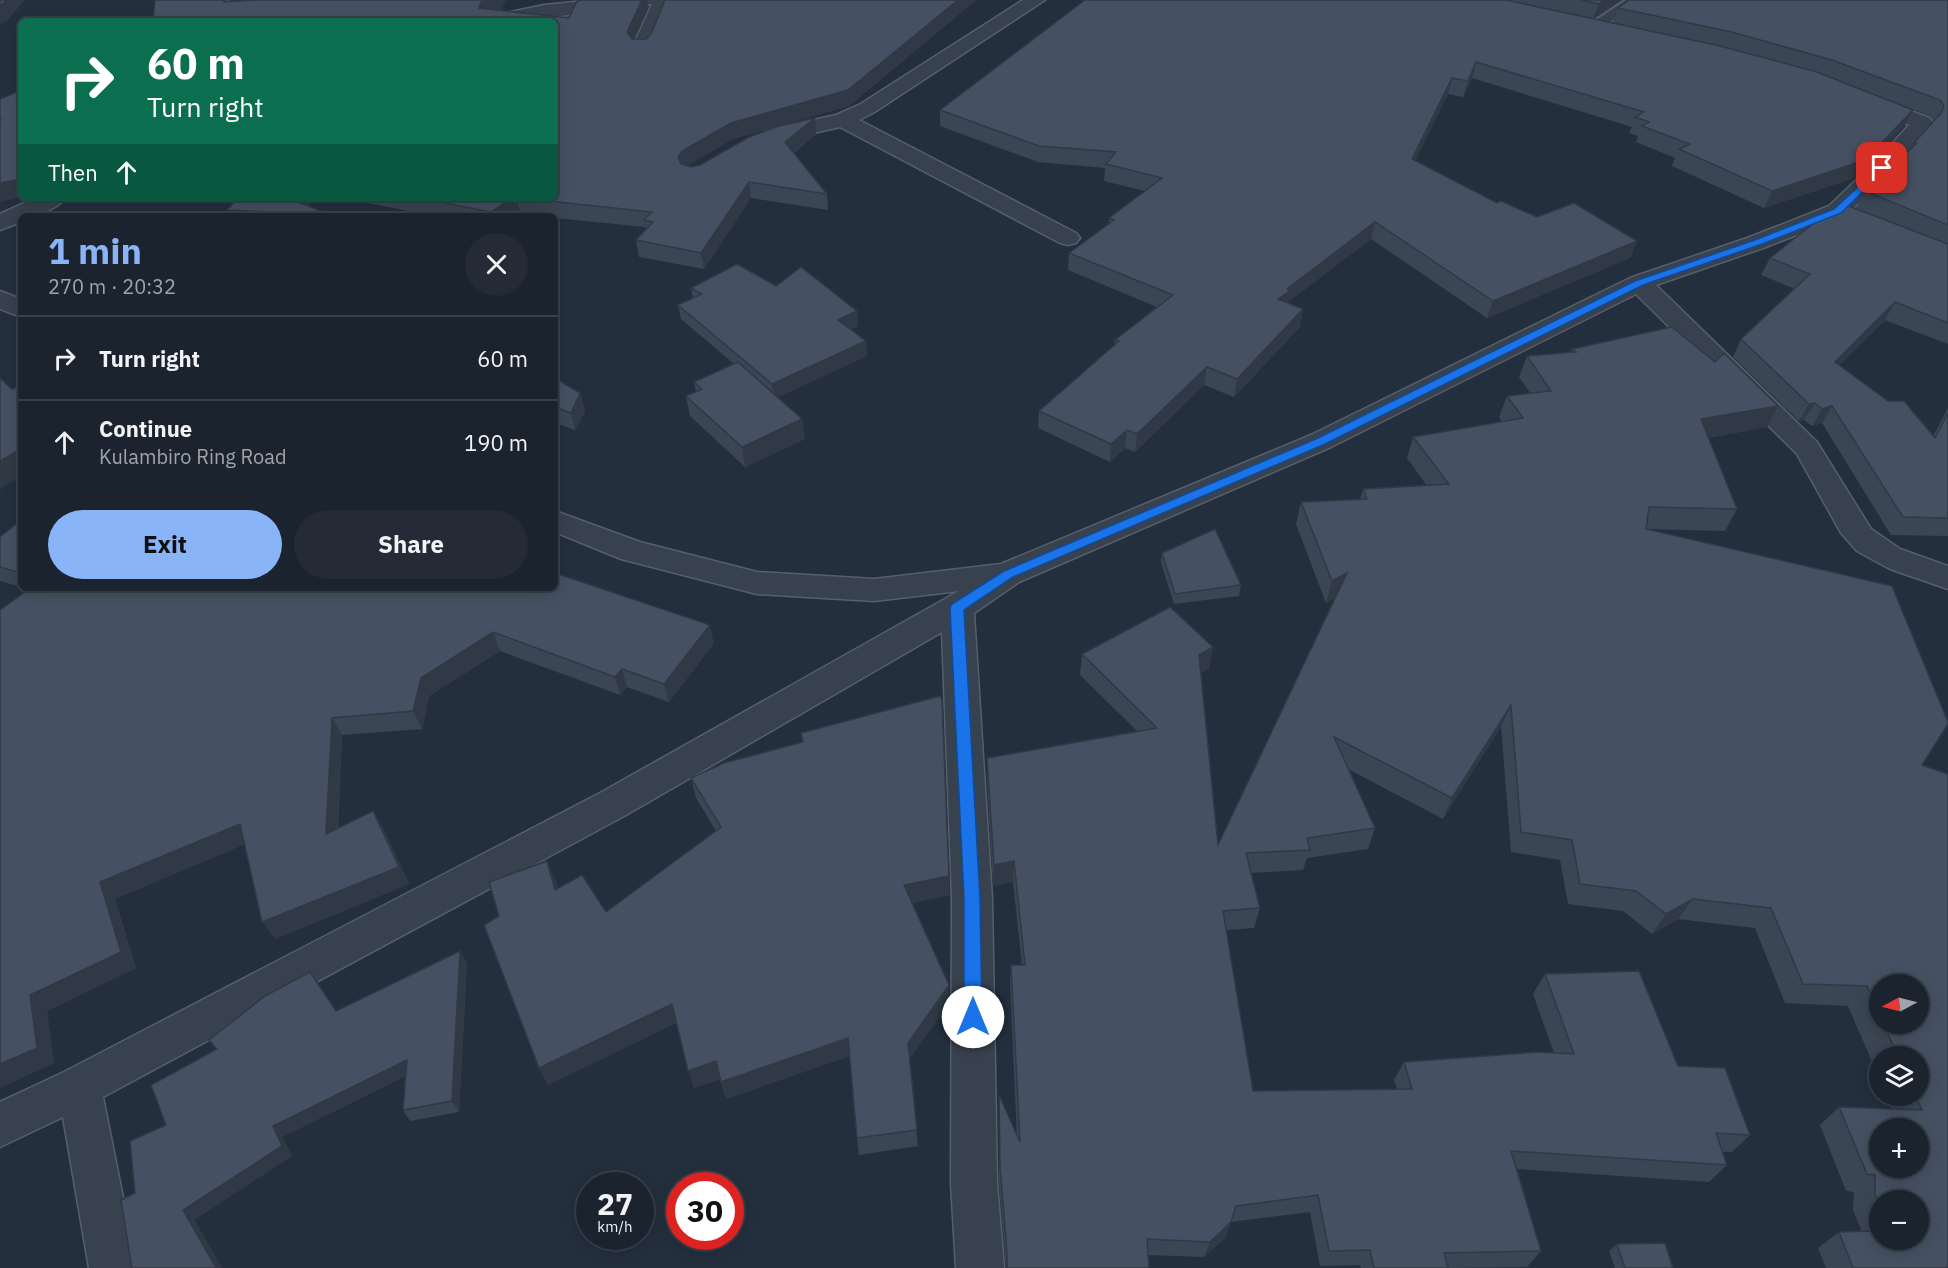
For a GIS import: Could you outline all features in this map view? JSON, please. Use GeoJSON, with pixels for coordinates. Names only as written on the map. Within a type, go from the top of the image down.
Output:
{"type":"FeatureCollection","features":[{"type":"Feature","properties":{"kind":"street"},"geometry":{"type":"LineString","coordinates":[[508,18],[544,11],[647,0]]}},
{"type":"Feature","properties":{"kind":"street"},"geometry":{"type":"LineString","coordinates":[[642,48],[663,0]]}},
{"type":"Feature","properties":{"kind":"street"},"geometry":{"type":"LineString","coordinates":[[752,143],[843,120],[866,109],[1036,0]]}},
{"type":"Feature","properties":{"kind":"street"},"geometry":{"type":"LineString","coordinates":[[1575,22],[1618,32]]}},
{"type":"Feature","properties":{"kind":"street"},"geometry":{"type":"LineString","coordinates":[[0,1125],[80,1087],[613,804],[957,608],[1008,574],[1321,441],[1639,283],[1758,242],[1848,216],[1882,168],[1930,119],[1848,93]]}},
{"type":"Feature","properties":{"kind":"street"},"geometry":{"type":"LineString","coordinates":[[843,120],[1068,238]]}},
{"type":"Feature","properties":{"kind":"street"},"geometry":{"type":"LineString","coordinates":[[23,213],[48,201]]}},
{"type":"Feature","properties":{"kind":"street"},"geometry":{"type":"LineString","coordinates":[[0,224],[18,215]]}},
{"type":"Feature","properties":{"kind":"street"},"geometry":{"type":"LineString","coordinates":[[1639,283],[1807,448],[1821,466],[1838,500],[1861,537],[1888,556],[1948,578]]}},
{"type":"Feature","properties":{"kind":"street"},"geometry":{"type":"LineString","coordinates":[[0,298],[18,307]]}},
{"type":"Feature","properties":{"kind":"street"},"geometry":{"type":"LineString","coordinates":[[558,522],[632,550],[757,583],[874,590],[1008,574]]}},
{"type":"Feature","properties":{"kind":"street"},"geometry":{"type":"LineString","coordinates":[[957,608],[972,899],[974,1183],[980,1268]]}},
{"type":"Feature","properties":{"kind":"street"},"geometry":{"type":"LineString","coordinates":[[80,1087],[113,1268]]}},
{"type":"Feature","properties":{"kind":"lane"},"geometry":{"type":"LineString","coordinates":[[1595,27],[1634,0]]}},
{"type":"Feature","properties":{"kind":"building"},"geometry":{"type":"Polygon","coordinates":[[[155,0],[224,0],[224,2],[482,0],[479,8],[569,18],[577,1],[642,0],[627,32],[632,39],[646,39],[651,34],[665,0],[958,0],[848,90],[731,123],[682,151],[678,157],[681,164],[691,167],[700,165],[749,137],[779,126],[815,118],[785,142],[827,194],[749,182],[701,253],[636,240],[653,222],[644,220],[652,212],[549,201],[558,201],[558,18],[153,18],[155,0]]]}},
{"type":"Feature","properties":{"kind":"building"},"geometry":{"type":"Polygon","coordinates":[[[1085,0],[1506,0],[1720,46],[1817,72],[1913,110],[1865,160],[1772,191],[1679,149],[1690,144],[1642,126],[1649,122],[1635,117],[1644,112],[1476,62],[1468,81],[1452,78],[1412,159],[1497,203],[1501,201],[1537,217],[1574,203],[1637,241],[1493,301],[1375,222],[1287,289],[1290,291],[1278,299],[1303,309],[1237,379],[1207,367],[1137,434],[1127,430],[1111,444],[1039,411],[1119,341],[1115,340],[1173,295],[1069,253],[1114,220],[1109,218],[1162,178],[1106,164],[1116,152],[1039,146],[940,110],[1085,0]]]}},
{"type":"Feature","properties":{"kind":"building"},"geometry":{"type":"Polygon","coordinates":[[[1581,0],[1604,0],[1599,4],[1581,0]]]}},
{"type":"Feature","properties":{"kind":"building"},"geometry":{"type":"Polygon","coordinates":[[[1629,0],[1948,0],[1948,225],[1865,191],[1917,143],[1913,144],[1941,113],[1944,106],[1940,100],[1832,60],[1732,32],[1618,8],[1629,0]]]}},
{"type":"Feature","properties":{"kind":"building"},"geometry":{"type":"Polygon","coordinates":[[[18,91],[18,180],[0,183],[1,120],[0,99],[18,91]]]}},
{"type":"Feature","properties":{"kind":"building"},"geometry":{"type":"Polygon","coordinates":[[[235,201],[298,201],[326,213],[269,213],[227,210],[235,201]]]}},
{"type":"Feature","properties":{"kind":"building"},"geometry":{"type":"Polygon","coordinates":[[[436,201],[507,201],[491,212],[436,201]]]}},
{"type":"Feature","properties":{"kind":"building"},"geometry":{"type":"Polygon","coordinates":[[[1846,205],[1948,244],[1948,323],[1895,302],[1835,362],[1888,401],[1904,401],[1935,438],[1948,413],[1948,518],[1903,517],[1832,406],[1822,409],[1815,403],[1809,404],[1741,339],[1810,274],[1770,258],[1829,211],[1846,205]]]}},
{"type":"Feature","properties":{"kind":"building"},"geometry":{"type":"Polygon","coordinates":[[[737,264],[776,286],[801,267],[857,311],[838,320],[866,341],[772,384],[678,305],[702,294],[691,288],[737,264]]]}},
{"type":"Feature","properties":{"kind":"building"},"geometry":{"type":"Polygon","coordinates":[[[1672,327],[1715,362],[1724,353],[1778,406],[1701,419],[1737,509],[1649,507],[1646,529],[1892,586],[1948,722],[1922,765],[1948,774],[1948,1268],[1853,1268],[1839,1232],[1869,1231],[1869,1250],[1929,1250],[1929,1190],[1875,1190],[1875,1178],[1929,1178],[1929,1118],[1869,1118],[1869,1174],[1839,1107],[1922,1110],[1920,1106],[1929,1106],[1929,1046],[1893,1046],[1888,1034],[1929,1034],[1929,974],[1869,974],[1869,990],[1867,986],[1803,984],[1771,908],[1693,899],[1666,914],[1636,891],[1580,884],[1572,840],[1521,832],[1511,705],[1452,798],[1334,737],[1375,828],[1307,838],[1310,850],[1246,853],[1260,908],[1223,911],[1253,1091],[1412,1089],[1404,1062],[1538,1052],[1574,1054],[1545,974],[1639,971],[1678,1066],[1725,1068],[1750,1135],[1716,1133],[1727,1165],[1511,1151],[1541,1251],[1444,1253],[1448,1268],[1374,1268],[1370,1250],[1329,1251],[1318,1195],[1236,1206],[1231,1222],[1210,1242],[1147,1239],[1149,1268],[1007,1268],[1000,1166],[999,1095],[1020,1142],[1011,965],[1025,965],[1014,861],[994,865],[987,758],[1157,728],[1082,654],[1170,607],[1213,647],[1199,655],[1218,845],[1347,573],[1332,581],[1301,502],[1367,499],[1363,489],[1449,484],[1413,437],[1523,418],[1507,396],[1551,391],[1527,356],[1576,352],[1572,349],[1672,327]]]}},
{"type":"Feature","properties":{"kind":"building"},"geometry":{"type":"Polygon","coordinates":[[[738,362],[802,419],[742,447],[686,396],[702,389],[694,382],[738,362]]]}},
{"type":"Feature","properties":{"kind":"building"},"geometry":{"type":"Polygon","coordinates":[[[0,378],[12,389],[18,386],[18,451],[0,461],[0,378]]]}},
{"type":"Feature","properties":{"kind":"building"},"geometry":{"type":"Polygon","coordinates":[[[558,380],[580,393],[571,413],[558,408],[558,380]]]}},
{"type":"Feature","properties":{"kind":"building"},"geometry":{"type":"Polygon","coordinates":[[[18,522],[18,572],[0,567],[0,537],[18,522]]]}},
{"type":"Feature","properties":{"kind":"building"},"geometry":{"type":"Polygon","coordinates":[[[1215,529],[1241,585],[1175,594],[1162,553],[1215,529]]]}},
{"type":"Feature","properties":{"kind":"building"},"geometry":{"type":"Polygon","coordinates":[[[558,574],[710,625],[664,684],[622,669],[615,677],[493,632],[421,678],[413,711],[332,718],[326,834],[373,811],[399,867],[262,922],[240,824],[100,882],[121,952],[30,995],[37,1048],[0,1064],[0,610],[27,591],[558,591],[558,574]]]}},
{"type":"Feature","properties":{"kind":"building"},"geometry":{"type":"Polygon","coordinates":[[[940,696],[949,876],[904,885],[949,985],[908,1043],[917,1130],[857,1138],[848,1038],[721,1082],[716,1061],[688,1071],[672,1004],[539,1068],[484,925],[499,916],[489,882],[547,861],[555,890],[582,875],[606,912],[721,827],[691,778],[724,763],[803,742],[801,733],[940,696]]]}},
{"type":"Feature","properties":{"kind":"building"},"geometry":{"type":"Polygon","coordinates":[[[460,951],[452,1101],[403,1110],[407,1060],[273,1126],[282,1146],[183,1210],[216,1268],[132,1268],[121,1200],[135,1193],[130,1141],[166,1125],[151,1085],[217,1049],[209,1040],[265,996],[310,972],[336,1011],[460,951]]]}},
{"type":"Feature","properties":{"kind":"building"},"geometry":{"type":"Polygon","coordinates":[[[1665,1243],[1673,1268],[1625,1268],[1617,1244],[1665,1243]]]}},
{"type":"Feature","properties":{"kind":"route"},"geometry":{"type":"LineString","coordinates":[[973,1017],[972,899],[957,608],[1008,574],[1321,441],[1639,283],[1758,242],[1837,211],[1882,168]]}}]}
